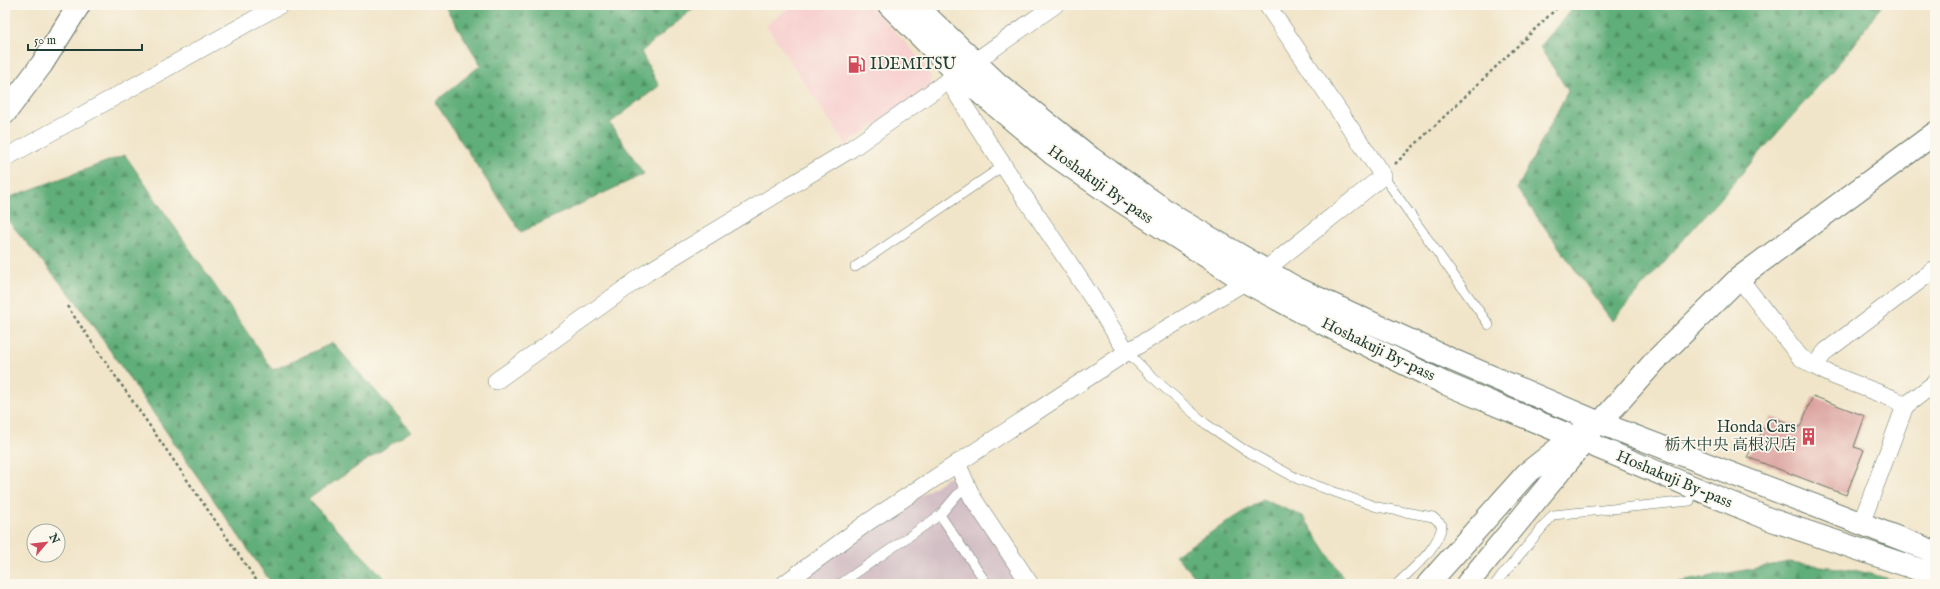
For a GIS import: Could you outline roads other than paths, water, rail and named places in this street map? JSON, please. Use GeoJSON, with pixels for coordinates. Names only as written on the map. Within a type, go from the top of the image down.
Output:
{"type":"FeatureCollection","features":[{"type":"Feature","properties":{"kind":"main road"},"geometry":{"type":"LineString","coordinates":[[5,113],[42,64],[79,5]]}},
{"type":"Feature","properties":{"kind":"main road","name":"Hoshakuji By-pass"},"geometry":{"type":"LineString","coordinates":[[889,5],[960,72],[1054,155],[1113,196],[1246,282],[1322,323],[1444,383],[1769,519],[1935,575]]}},
{"type":"Feature","properties":{"kind":"main road","name":"Hoshakuji By-pass"},"geometry":{"type":"LineString","coordinates":[[915,5],[960,72],[1026,107],[1091,158],[1178,219],[1296,288],[1450,359],[1600,423],[1935,552]]}},
{"type":"Feature","properties":{"kind":"main road"},"geometry":{"type":"LineString","coordinates":[[1428,584],[1526,474],[1579,439],[1600,423],[1655,361],[1739,278],[1935,134]]}},
{"type":"Feature","properties":{"kind":"main road"},"geometry":{"type":"LineString","coordinates":[[1467,584],[1579,439]]}},
{"type":"Feature","properties":{"kind":"street"},"geometry":{"type":"LineString","coordinates":[[5,158],[280,5]]}},
{"type":"Feature","properties":{"kind":"street"},"geometry":{"type":"LineString","coordinates":[[496,381],[648,272],[851,149],[1054,5]]}},
{"type":"Feature","properties":{"kind":"street"},"geometry":{"type":"LineString","coordinates":[[784,584],[868,522],[1127,352],[1265,270],[1383,176],[1267,5]]}},
{"type":"Feature","properties":{"kind":"street"},"geometry":{"type":"LineString","coordinates":[[960,72],[1003,166],[1091,294],[1127,352]]}},
{"type":"Feature","properties":{"kind":"street"},"geometry":{"type":"LineString","coordinates":[[1814,366],[1826,351],[1935,269]]}},
{"type":"Feature","properties":{"kind":"street"},"geometry":{"type":"LineString","coordinates":[[1739,278],[1800,357],[1814,366],[1894,399],[1905,406]]}},
{"type":"Feature","properties":{"kind":"street"},"geometry":{"type":"LineString","coordinates":[[1861,524],[1905,406],[1935,383]]}},
{"type":"Feature","properties":{"kind":"street"},"geometry":{"type":"LineString","coordinates":[[957,463],[972,497],[1030,584]]}},
{"type":"Feature","properties":{"kind":"lane"},"geometry":{"type":"LineString","coordinates":[[855,268],[1003,166]]}},
{"type":"Feature","properties":{"kind":"lane"},"geometry":{"type":"LineString","coordinates":[[1383,176],[1490,325]]}},
{"type":"Feature","properties":{"kind":"lane"},"geometry":{"type":"LineString","coordinates":[[1127,352],[1151,376],[1206,424],[1243,449],[1298,479],[1376,507],[1433,517],[1442,525],[1441,536],[1431,549],[1397,584]]}},
{"type":"Feature","properties":{"kind":"lane"},"geometry":{"type":"LineString","coordinates":[[840,584],[940,515],[953,500],[968,488]]}},
{"type":"Feature","properties":{"kind":"lane"},"geometry":{"type":"LineString","coordinates":[[1495,584],[1553,515],[1690,501]]}},
{"type":"Feature","properties":{"kind":"lane"},"geometry":{"type":"LineString","coordinates":[[940,515],[987,584]]}},
{"type":"Feature","properties":{"kind":"place","name":"IDEMITSU"},"geometry":{"type":"Point","coordinates":[857,65]}},
{"type":"Feature","properties":{"kind":"place","name":"Honda Cars 栃木中央 高根沢店"},"geometry":{"type":"Point","coordinates":[1809,437]}}]}
